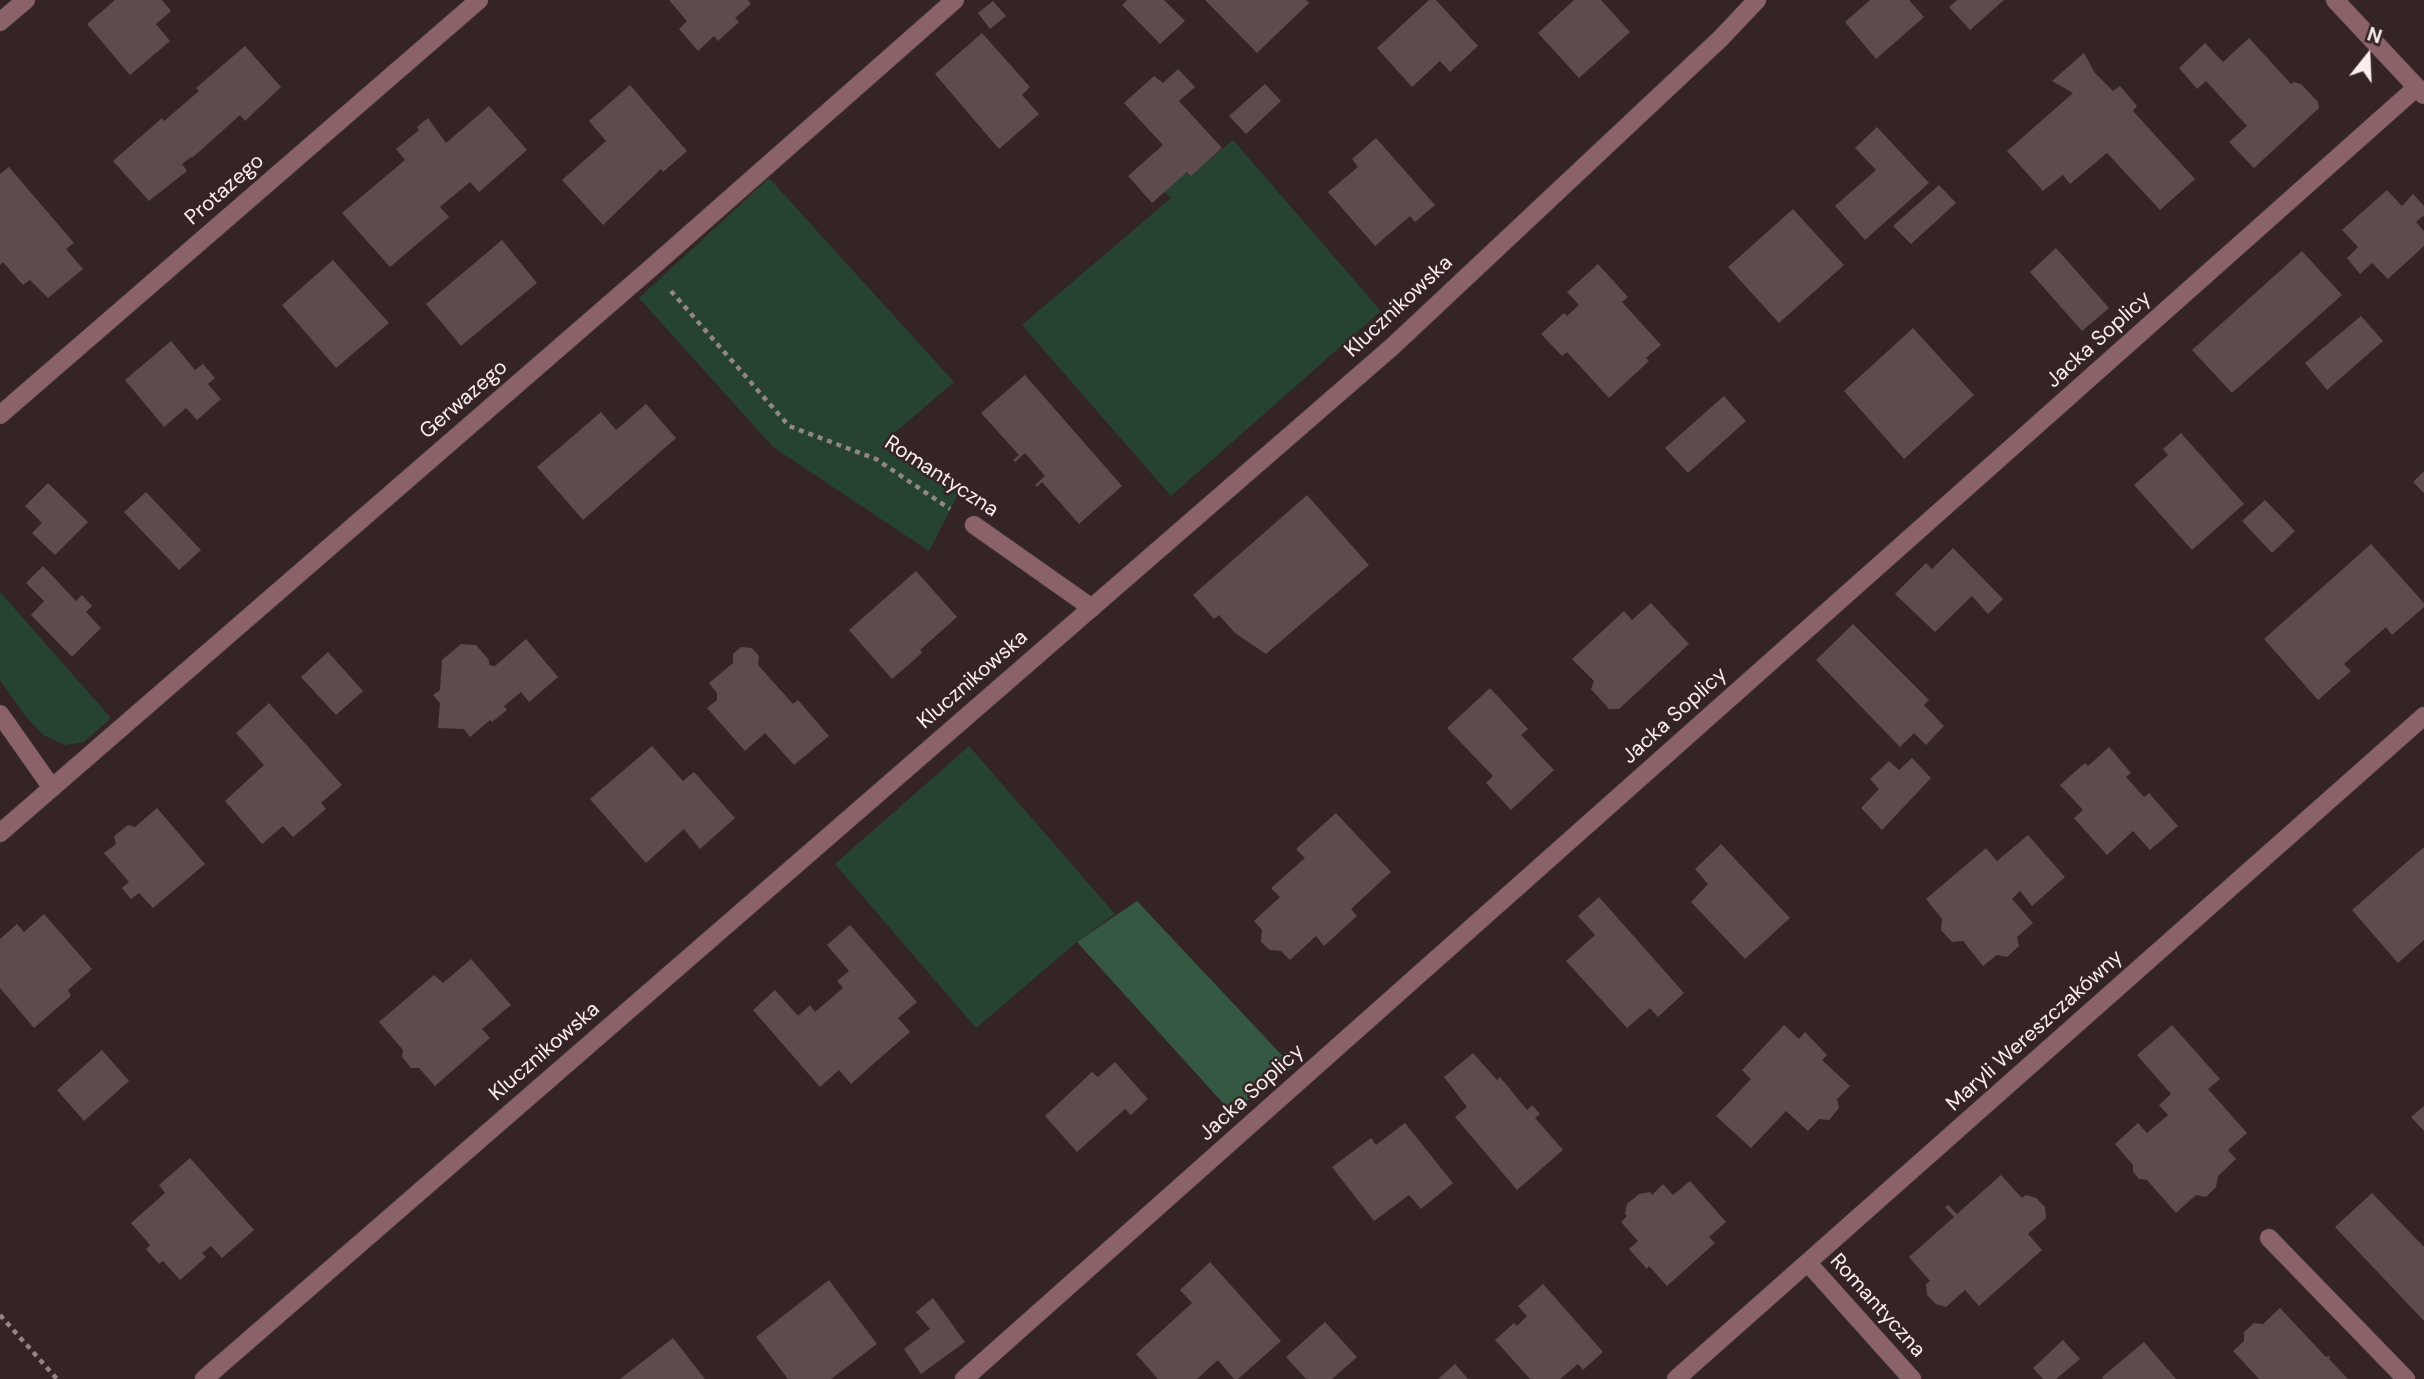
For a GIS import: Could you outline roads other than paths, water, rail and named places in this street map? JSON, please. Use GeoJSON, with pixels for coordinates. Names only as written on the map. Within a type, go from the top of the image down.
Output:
{"type":"FeatureCollection","features":[{"type":"Feature","properties":{"kind":"street"},"geometry":{"type":"LineString","coordinates":[[0,22],[26,0]]}},
{"type":"Feature","properties":{"kind":"street","name":"Protazego"},"geometry":{"type":"LineString","coordinates":[[0,415],[480,0]]}},
{"type":"Feature","properties":{"kind":"street","name":"Gerwazego"},"geometry":{"type":"LineString","coordinates":[[0,833],[651,268],[955,0]]}},
{"type":"Feature","properties":{"kind":"street","name":"Klucznikowska"},"geometry":{"type":"LineString","coordinates":[[204,1379],[1393,346],[1757,0]]}},
{"type":"Feature","properties":{"kind":"street"},"geometry":{"type":"LineString","coordinates":[[2335,0],[2420,91]]}},
{"type":"Feature","properties":{"kind":"street","name":"Jacka Soplicy"},"geometry":{"type":"LineString","coordinates":[[964,1379],[2420,91]]}},
{"type":"Feature","properties":{"kind":"street","name":"Romantyczna"},"geometry":{"type":"LineString","coordinates":[[974,525],[1092,608]]}},
{"type":"Feature","properties":{"kind":"street"},"geometry":{"type":"LineString","coordinates":[[0,714],[51,788]]}},
{"type":"Feature","properties":{"kind":"street","name":"Maryli Wereszczakówny"},"geometry":{"type":"LineString","coordinates":[[1676,1379],[2424,716]]}},
{"type":"Feature","properties":{"kind":"street"},"geometry":{"type":"LineString","coordinates":[[2269,1238],[2406,1379]]}},
{"type":"Feature","properties":{"kind":"street","name":"Romantyczna"},"geometry":{"type":"LineString","coordinates":[[1808,1262],[1912,1379]]}}]}
